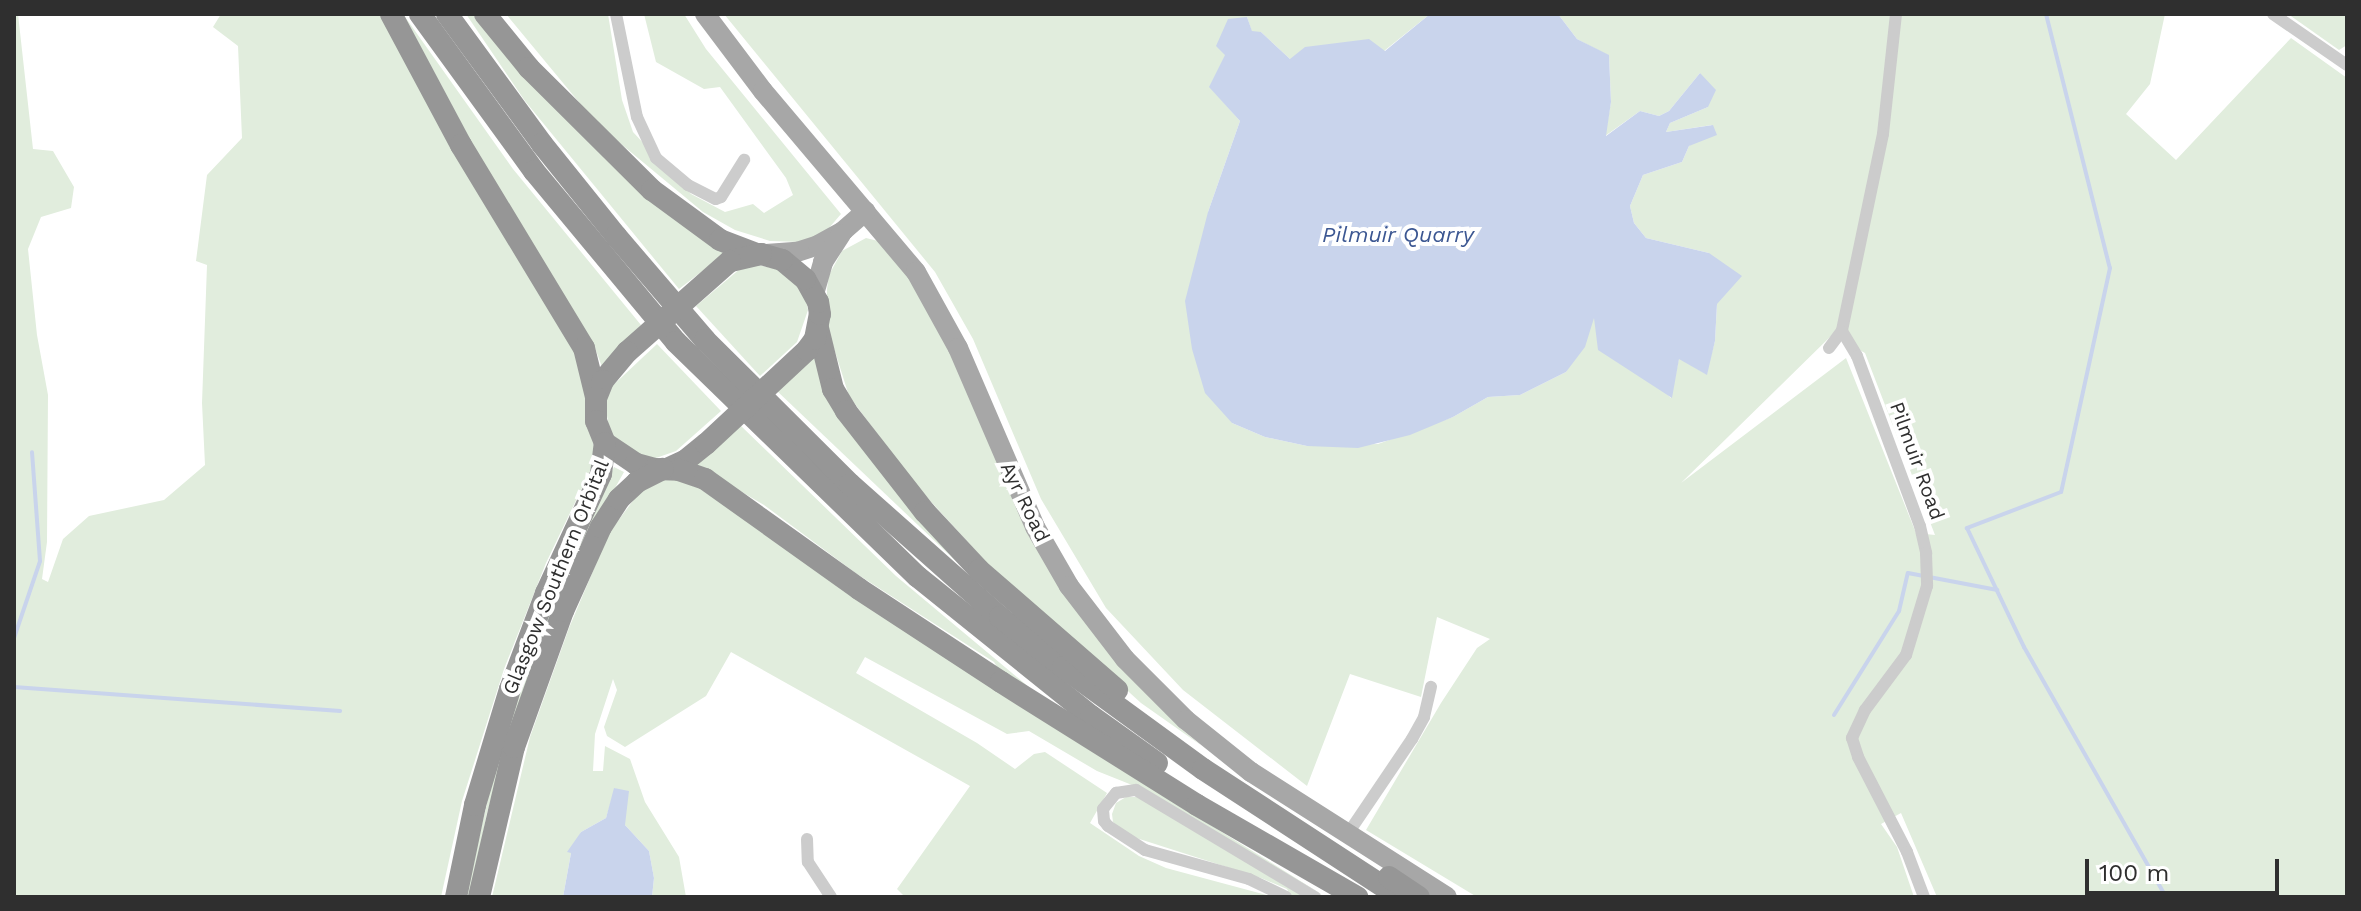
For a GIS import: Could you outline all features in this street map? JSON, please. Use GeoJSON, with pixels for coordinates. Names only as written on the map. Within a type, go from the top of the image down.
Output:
{"type":"FeatureCollection","features":[{"type":"Feature","properties":{"kind":"highway"},"geometry":{"type":"LineString","coordinates":[[391,14],[461,145],[584,348],[596,398],[596,421],[605,443],[626,461],[705,479],[859,589],[1001,682],[1197,805],[1357,897]]}},
{"type":"Feature","properties":{"kind":"highway"},"geometry":{"type":"LineString","coordinates":[[420,14],[534,171],[626,285],[676,342],[876,538],[967,617],[1091,716],[1246,825],[1357,897]]}},
{"type":"Feature","properties":{"kind":"highway"},"geometry":{"type":"LineString","coordinates":[[447,14],[542,144],[705,340],[850,484],[989,608],[1063,667],[1203,769],[1399,897]]}},
{"type":"Feature","properties":{"kind":"highway"},"geometry":{"type":"LineString","coordinates":[[485,14],[548,88],[652,190],[720,240],[747,253],[764,254],[797,271],[814,294],[820,314],[818,328],[826,363],[839,400],[925,512],[979,570],[1172,733],[1419,897]]}},
{"type":"Feature","properties":{"kind":"highway"},"geometry":{"type":"LineString","coordinates":[[596,398],[603,381],[627,352],[710,275],[730,261],[764,254]]}},
{"type":"Feature","properties":{"kind":"highway","name":"Glasgow Southern Orbital"},"geometry":{"type":"LineString","coordinates":[[479,897],[514,747],[563,611],[601,527],[619,499],[637,482],[686,460],[706,444],[807,350],[818,328]]}},
{"type":"Feature","properties":{"kind":"highway","name":"Glasgow Southern Orbital"},"geometry":{"type":"LineString","coordinates":[[456,897],[475,805],[510,689],[546,593],[601,474],[605,443]]}},
{"type":"Feature","properties":{"kind":"main road","name":"Ayr Road"},"geometry":{"type":"LineString","coordinates":[[705,14],[763,91],[916,272],[958,348],[1035,527],[1069,586],[1108,638],[1161,698],[1210,741],[1347,835],[1447,897]]}},
{"type":"Feature","properties":{"kind":"main road"},"geometry":{"type":"LineString","coordinates":[[764,254],[809,249],[843,231],[866,211]]}},
{"type":"Feature","properties":{"kind":"main road"},"geometry":{"type":"LineString","coordinates":[[814,294],[823,262],[843,231]]}},
{"type":"Feature","properties":{"kind":"street"},"geometry":{"type":"LineString","coordinates":[[616,14],[637,117],[656,158],[688,185],[716,199],[721,197],[744,160]]}},
{"type":"Feature","properties":{"kind":"street"},"geometry":{"type":"LineString","coordinates":[[1829,348],[1842,331],[1883,134],[1896,14]]}},
{"type":"Feature","properties":{"kind":"street"},"geometry":{"type":"LineString","coordinates":[[2273,14],[2347,65]]}},
{"type":"Feature","properties":{"kind":"street","name":"Pilmuir Road"},"geometry":{"type":"LineString","coordinates":[[1842,331],[1857,356],[1920,526],[1926,553],[1927,586],[1906,655],[1865,710],[1852,738],[1858,757],[1907,852],[1924,897]]}},
{"type":"Feature","properties":{"kind":"street"},"geometry":{"type":"LineString","coordinates":[[1347,835],[1412,739],[1424,717],[1431,687]]}},
{"type":"Feature","properties":{"kind":"street"},"geometry":{"type":"LineString","coordinates":[[1286,897],[1258,882],[1145,850],[1108,826],[1104,821],[1103,809],[1122,789],[1136,790],[1315,897]]}},
{"type":"Feature","properties":{"kind":"street"},"geometry":{"type":"LineString","coordinates":[[807,839],[808,862],[831,897]]}},
{"type":"Feature","properties":{"kind":"green space"},"geometry":{"type":"Polygon","coordinates":[[[14,14],[18,14],[33,149],[53,151],[74,187],[71,208],[41,217],[28,249],[37,335],[48,395],[47,542],[42,579],[48,582],[63,539],[89,516],[164,500],[205,465],[202,403],[207,265],[196,261],[207,175],[242,138],[238,46],[213,27],[221,14],[382,14],[586,363],[587,418],[595,450],[592,467],[546,563],[504,669],[462,801],[441,897],[14,897],[14,14]]]}},
{"type":"Feature","properties":{"kind":"green space"},"geometry":{"type":"Polygon","coordinates":[[[403,14],[513,169],[641,325],[602,367],[595,348],[505,205],[403,14]]]}},
{"type":"Feature","properties":{"kind":"green space"},"geometry":{"type":"Polygon","coordinates":[[[466,14],[474,14],[505,55],[727,252],[679,289],[525,101],[466,14]]]}},
{"type":"Feature","properties":{"kind":"green space"},"geometry":{"type":"Polygon","coordinates":[[[506,14],[608,14],[622,100],[633,132],[691,194],[725,212],[753,204],[764,213],[793,195],[786,178],[720,87],[704,89],[656,62],[644,14],[684,14],[706,49],[841,214],[823,235],[801,242],[770,241],[735,230],[703,212],[597,124],[506,14]]]}},
{"type":"Feature","properties":{"kind":"green space"},"geometry":{"type":"Polygon","coordinates":[[[724,14],[1430,14],[1384,51],[1290,59],[1261,32],[1252,32],[1247,17],[1210,87],[1240,121],[1208,212],[1232,423],[1265,437],[1307,446],[1378,444],[1453,417],[1488,397],[1520,395],[1566,372],[1594,315],[1671,398],[1679,358],[1706,374],[1715,341],[1717,304],[1709,253],[1646,238],[1634,223],[1630,206],[1643,175],[1682,162],[1689,146],[1712,125],[1666,132],[1670,123],[1708,107],[1700,73],[1669,111],[1659,116],[1640,111],[1605,136],[1611,102],[1609,56],[1577,39],[1558,14],[2165,14],[2150,84],[2126,114],[2176,160],[2291,38],[2347,78],[2347,897],[1937,897],[1901,813],[1881,824],[1897,847],[1914,897],[1477,897],[1366,830],[1441,703],[1477,648],[1490,639],[1437,617],[1421,697],[1350,674],[1307,786],[1183,690],[1106,608],[1041,499],[973,339],[935,272],[724,14]],[[1832,335],[1681,483],[1846,358],[1916,533],[1935,535],[1865,353],[1832,335]]]}},
{"type":"Feature","properties":{"kind":"green space"},"geometry":{"type":"Polygon","coordinates":[[[2288,14],[2347,14],[2347,45],[2339,50],[2288,14]]]}},
{"type":"Feature","properties":{"kind":"green space"},"geometry":{"type":"Polygon","coordinates":[[[866,238],[886,243],[951,344],[1018,507],[1180,728],[1202,746],[1141,703],[986,562],[914,483],[849,396],[827,326],[827,289],[829,275],[842,251],[866,238]]]}},
{"type":"Feature","properties":{"kind":"green space"},"geometry":{"type":"Polygon","coordinates":[[[757,265],[778,269],[796,283],[805,294],[808,310],[797,342],[760,376],[696,306],[741,268],[757,265]]]}},
{"type":"Feature","properties":{"kind":"green space"},"geometry":{"type":"Polygon","coordinates":[[[657,344],[721,411],[676,451],[656,458],[641,457],[610,435],[606,409],[608,390],[657,344]]]}},
{"type":"Feature","properties":{"kind":"green space"},"geometry":{"type":"Polygon","coordinates":[[[816,354],[960,565],[777,391],[816,354]]]}},
{"type":"Feature","properties":{"kind":"green space"},"geometry":{"type":"Polygon","coordinates":[[[739,424],[896,576],[1042,698],[1002,675],[994,662],[857,574],[764,505],[696,465],[739,424]]]}},
{"type":"Feature","properties":{"kind":"green space"},"geometry":{"type":"Polygon","coordinates":[[[614,467],[624,472],[584,543],[508,743],[487,813],[470,897],[465,897],[499,752],[558,588],[614,467]]]}},
{"type":"Feature","properties":{"kind":"green space"},"geometry":{"type":"Polygon","coordinates":[[[677,478],[690,482],[1111,763],[1326,897],[1142,789],[1097,771],[1029,731],[1007,734],[865,657],[856,673],[977,743],[1015,769],[1034,754],[1045,752],[1107,793],[1090,823],[1139,856],[1166,868],[1274,897],[905,897],[897,889],[970,786],[731,652],[706,696],[625,747],[607,736],[604,727],[617,690],[613,679],[595,734],[593,771],[603,771],[605,746],[630,759],[645,802],[679,857],[686,897],[652,897],[654,878],[649,851],[625,825],[625,810],[615,788],[606,818],[581,832],[571,853],[563,897],[492,897],[530,737],[569,628],[609,533],[638,494],[662,480],[677,478]]]}},
{"type":"Feature","properties":{"kind":"green space"},"geometry":{"type":"Polygon","coordinates":[[[1126,797],[1141,797],[1304,897],[1291,897],[1287,889],[1261,878],[1127,835],[1113,822],[1112,814],[1116,803],[1126,797]]]}},
{"type":"Feature","properties":{"kind":"water","name":"Pilmuir Quarry"},"geometry":{"type":"Polygon","coordinates":[[[1430,14],[1558,14],[1577,39],[1609,55],[1611,102],[1606,136],[1640,111],[1659,116],[1669,111],[1700,73],[1716,90],[1708,107],[1670,123],[1666,132],[1713,125],[1717,135],[1689,146],[1682,162],[1643,175],[1630,206],[1634,223],[1646,238],[1709,253],[1742,276],[1717,304],[1715,341],[1707,375],[1679,359],[1672,398],[1598,350],[1594,318],[1585,347],[1566,372],[1520,395],[1488,397],[1453,417],[1410,435],[1358,448],[1307,446],[1265,437],[1232,423],[1205,393],[1192,349],[1185,301],[1208,212],[1240,121],[1209,87],[1225,55],[1216,46],[1228,19],[1247,17],[1252,31],[1261,32],[1290,59],[1305,47],[1369,39],[1385,51],[1430,14]]]}},
{"type":"Feature","properties":{"kind":"water"},"geometry":{"type":"Polygon","coordinates":[[[614,788],[629,791],[625,825],[649,851],[654,878],[652,897],[563,897],[571,853],[567,852],[581,832],[606,818],[614,788]]]}},
{"type":"Feature","properties":{"kind":"waterway"},"geometry":{"type":"LineString","coordinates":[[2046,14],[2110,268],[2061,492],[1967,528],[2024,647],[2166,897]]}},
{"type":"Feature","properties":{"kind":"waterway"},"geometry":{"type":"LineString","coordinates":[[14,638],[40,561],[32,452]]}},
{"type":"Feature","properties":{"kind":"waterway"},"geometry":{"type":"LineString","coordinates":[[1834,715],[1899,611],[1908,573],[1997,590]]}},
{"type":"Feature","properties":{"kind":"waterway"},"geometry":{"type":"LineString","coordinates":[[14,687],[340,711]]}}]}
